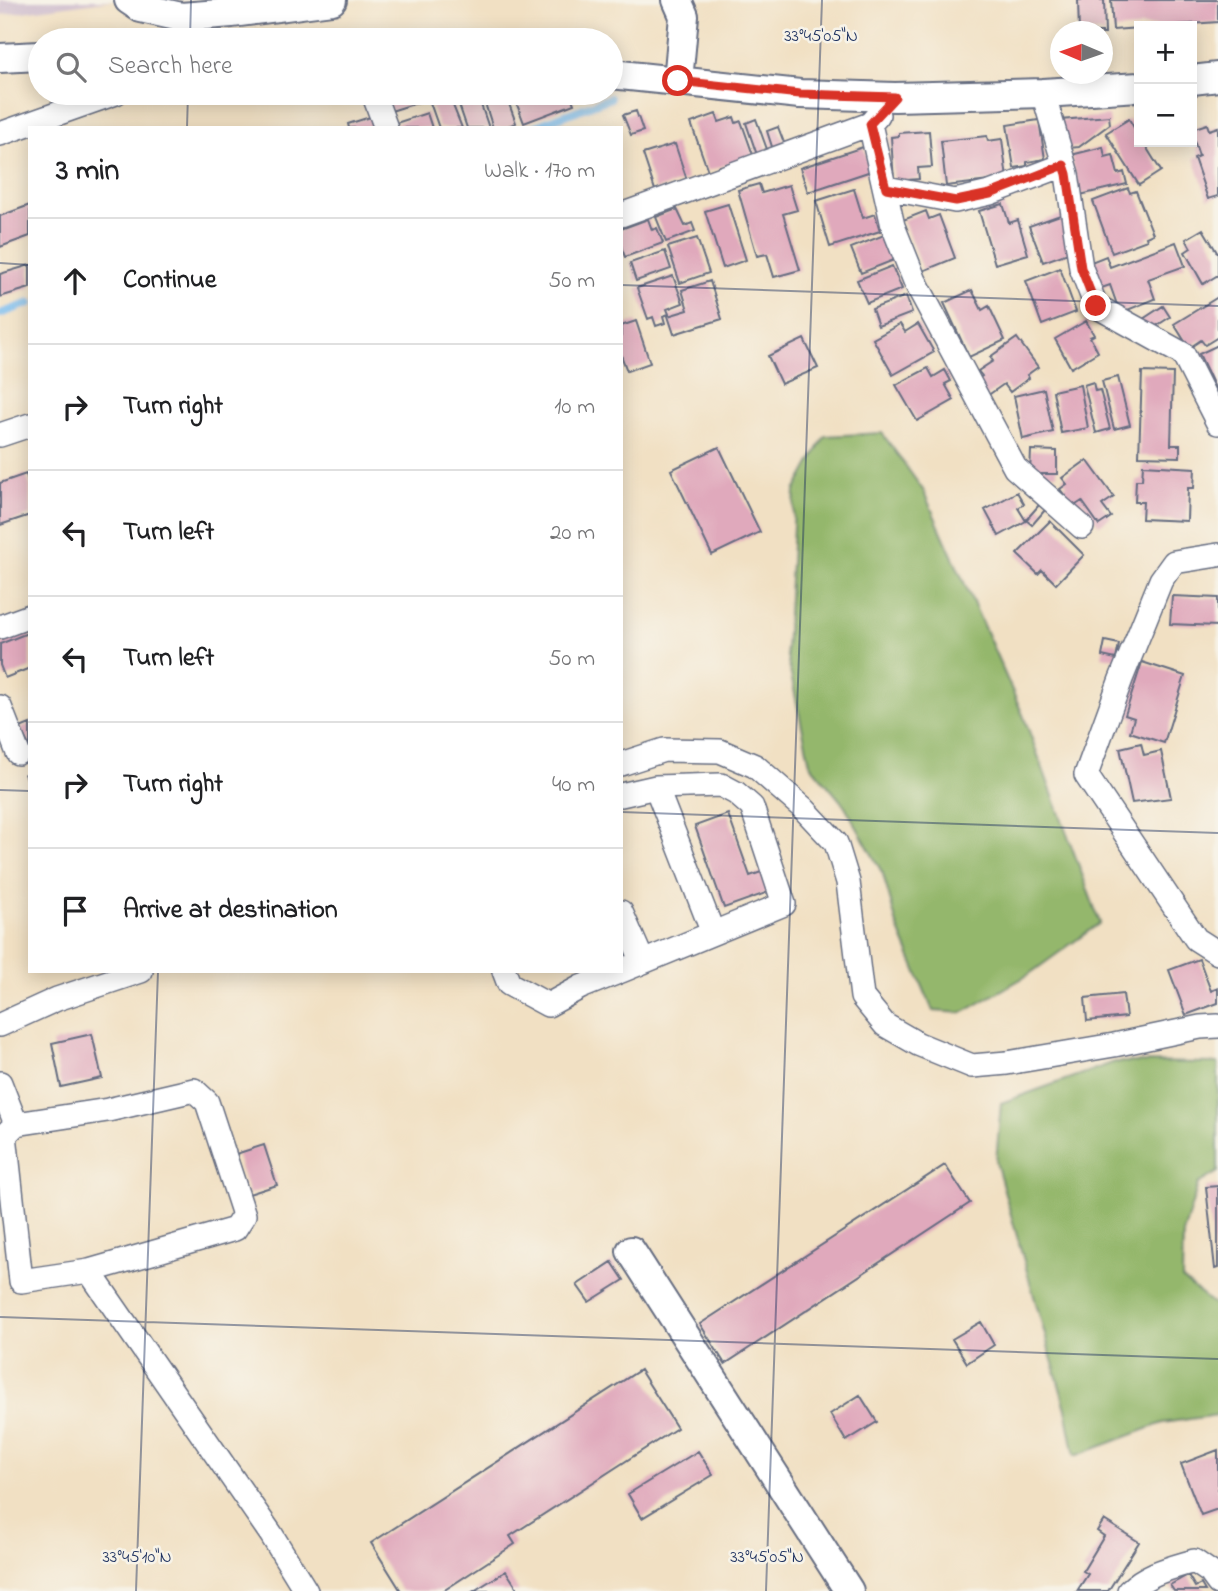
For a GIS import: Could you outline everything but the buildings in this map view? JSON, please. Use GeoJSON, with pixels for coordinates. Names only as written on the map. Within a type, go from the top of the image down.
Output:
{"type":"FeatureCollection","features":[{"type":"Feature","properties":{"kind":"street"},"geometry":{"type":"LineString","coordinates":[[129,0],[141,8],[181,17],[332,0]]}},
{"type":"Feature","properties":{"kind":"street"},"geometry":{"type":"LineString","coordinates":[[677,0],[684,16],[678,81]]}},
{"type":"Feature","properties":{"kind":"street"},"geometry":{"type":"LineString","coordinates":[[0,58],[28,57]]}},
{"type":"Feature","properties":{"kind":"street"},"geometry":{"type":"LineString","coordinates":[[623,75],[800,94],[895,97],[1134,87]]}},
{"type":"Feature","properties":{"kind":"street"},"geometry":{"type":"LineString","coordinates":[[1197,79],[1218,76]]}},
{"type":"Feature","properties":{"kind":"street"},"geometry":{"type":"LineString","coordinates":[[1043,93],[1067,174],[1081,268],[1096,306],[1183,354],[1218,423]]}},
{"type":"Feature","properties":{"kind":"street"},"geometry":{"type":"LineString","coordinates":[[623,214],[870,124],[895,97]]}},
{"type":"Feature","properties":{"kind":"street"},"geometry":{"type":"LineString","coordinates":[[0,134],[82,105]]}},
{"type":"Feature","properties":{"kind":"street"},"geometry":{"type":"LineString","coordinates":[[377,105],[385,126]]}},
{"type":"Feature","properties":{"kind":"street"},"geometry":{"type":"LineString","coordinates":[[870,124],[893,226],[915,281],[1015,468],[1082,527]]}},
{"type":"Feature","properties":{"kind":"street"},"geometry":{"type":"LineString","coordinates":[[886,188],[956,201],[990,194],[1064,165]]}},
{"type":"Feature","properties":{"kind":"street"},"geometry":{"type":"LineString","coordinates":[[0,435],[28,426]]}},
{"type":"Feature","properties":{"kind":"street"},"geometry":{"type":"LineString","coordinates":[[1218,555],[1174,562],[1161,580],[1086,775],[1196,939],[1218,953]]}},
{"type":"Feature","properties":{"kind":"street"},"geometry":{"type":"LineString","coordinates":[[0,627],[28,617]]}},
{"type":"Feature","properties":{"kind":"street"},"geometry":{"type":"LineString","coordinates":[[0,708],[18,753]]}},
{"type":"Feature","properties":{"kind":"street"},"geometry":{"type":"LineString","coordinates":[[623,763],[663,750],[720,751],[755,766],[803,808],[836,843],[848,882],[862,996],[885,1025],[918,1044],[972,1066],[1007,1063],[1200,1027],[1218,1026]]}},
{"type":"Feature","properties":{"kind":"street"},"geometry":{"type":"LineString","coordinates":[[623,794],[656,786],[721,785],[736,793],[752,807],[784,904],[623,970]]}},
{"type":"Feature","properties":{"kind":"street"},"geometry":{"type":"LineString","coordinates":[[656,786],[713,933]]}},
{"type":"Feature","properties":{"kind":"street"},"geometry":{"type":"LineString","coordinates":[[623,917],[643,962]]}},
{"type":"Feature","properties":{"kind":"street"},"geometry":{"type":"LineString","coordinates":[[0,1025],[57,999],[135,973]]}},
{"type":"Feature","properties":{"kind":"street"},"geometry":{"type":"LineString","coordinates":[[505,973],[509,984],[548,1005],[578,979],[610,973]]}},
{"type":"Feature","properties":{"kind":"street"},"geometry":{"type":"LineString","coordinates":[[0,1083],[16,1124]]}},
{"type":"Feature","properties":{"kind":"street"},"geometry":{"type":"LineString","coordinates":[[194,1090],[207,1102],[244,1215],[235,1229],[89,1271],[21,1282],[5,1135],[16,1124],[108,1111],[194,1090]]}},
{"type":"Feature","properties":{"kind":"street"},"geometry":{"type":"LineString","coordinates":[[631,1251],[849,1591]]}},
{"type":"Feature","properties":{"kind":"street"},"geometry":{"type":"LineString","coordinates":[[89,1271],[271,1534],[306,1591]]}},
{"type":"Feature","properties":{"kind":"street"},"geometry":{"type":"LineString","coordinates":[[1129,1591],[1140,1580],[1194,1561],[1210,1572],[1218,1583]]}},
{"type":"Feature","properties":{"kind":"shaded area"},"geometry":{"type":"Polygon","coordinates":[[[0,0],[112,0],[0,15],[0,0]]]}},
{"type":"Feature","properties":{"kind":"green space"},"geometry":{"type":"Polygon","coordinates":[[[882,433],[923,490],[1023,715],[1100,923],[1028,975],[962,1013],[933,1011],[897,925],[883,874],[845,806],[810,764],[786,652],[795,491],[825,436],[882,433]]]}},
{"type":"Feature","properties":{"kind":"green space"},"geometry":{"type":"Polygon","coordinates":[[[1115,1062],[1218,1063],[1218,1172],[1198,1184],[1183,1234],[1182,1279],[1218,1308],[1218,1415],[1163,1423],[1075,1456],[1066,1409],[996,1162],[1001,1103],[1115,1062]]]}},
{"type":"Feature","properties":{"kind":"waterway"},"geometry":{"type":"LineString","coordinates":[[536,126],[592,105]]}},
{"type":"Feature","properties":{"kind":"waterway"},"geometry":{"type":"LineString","coordinates":[[0,314],[28,304]]}},
{"type":"Feature","properties":{"kind":"route"},"geometry":{"type":"LineString","coordinates":[[678,81],[800,94],[895,97],[870,124],[886,188],[956,201],[990,194],[1064,165],[1081,268],[1096,306]]}}]}
